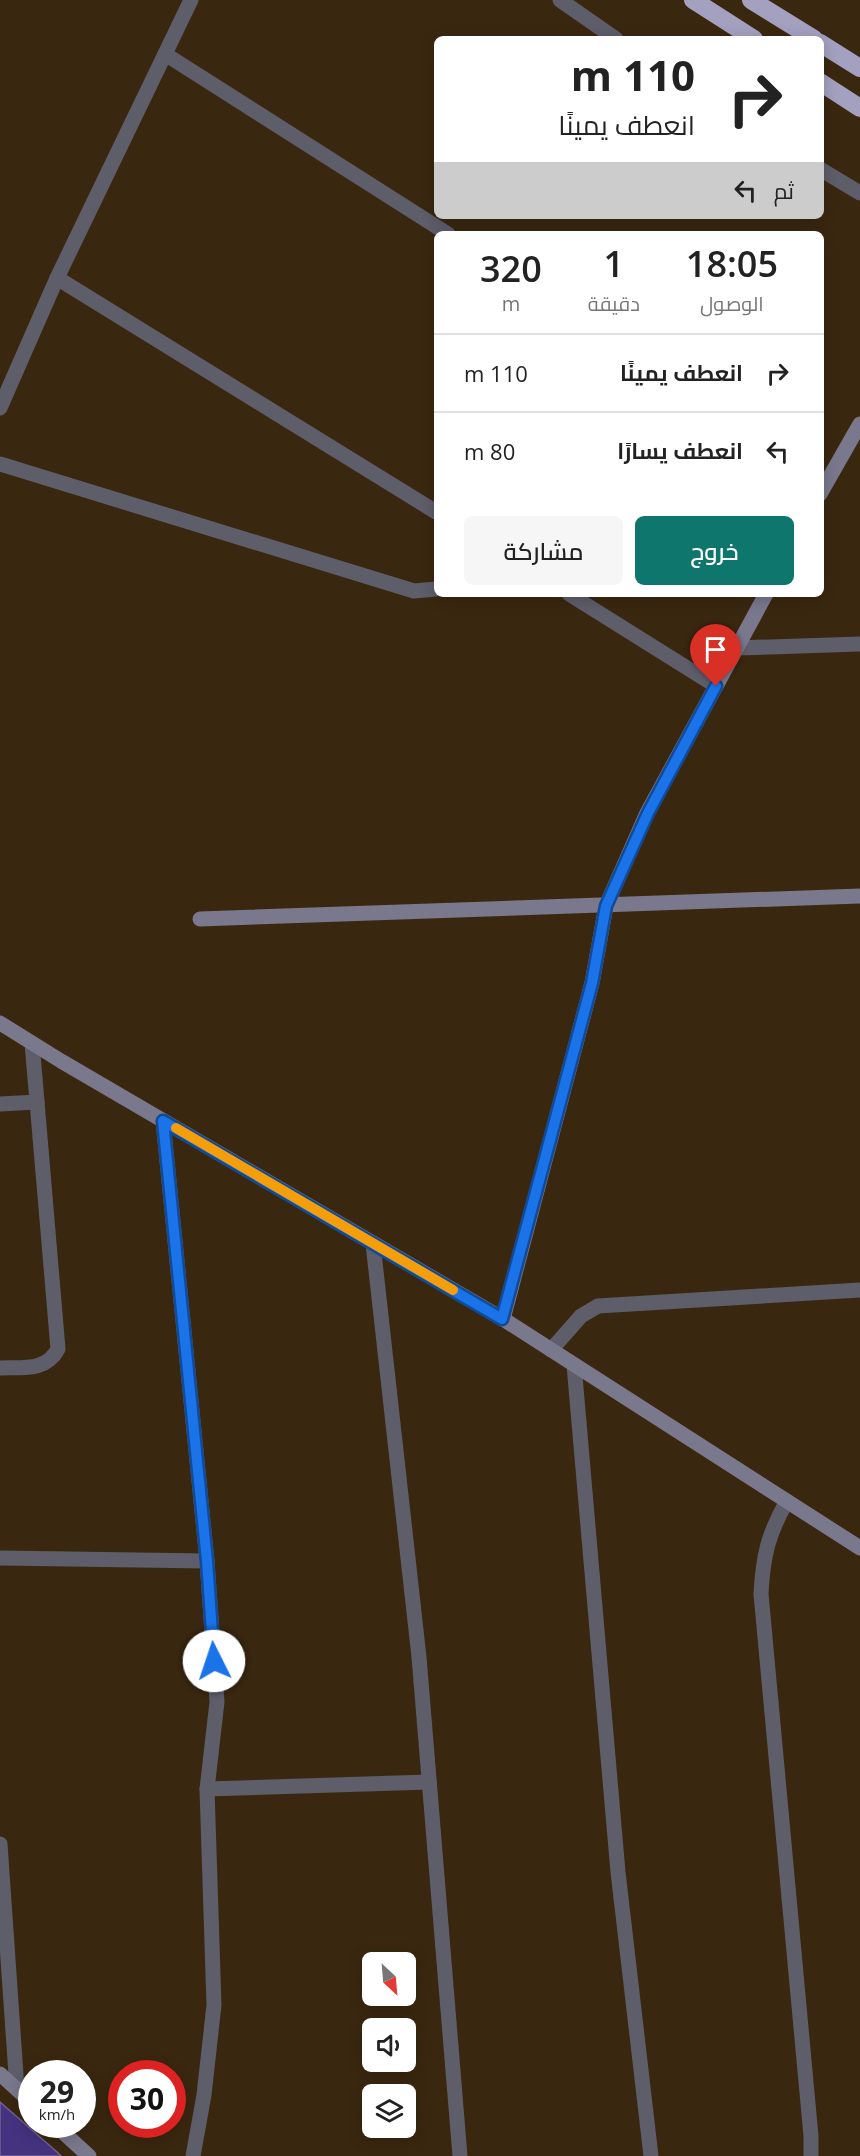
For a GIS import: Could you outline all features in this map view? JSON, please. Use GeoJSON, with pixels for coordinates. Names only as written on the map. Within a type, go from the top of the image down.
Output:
{"type":"FeatureCollection","features":[{"type":"Feature","properties":{"kind":"highway"},"geometry":{"type":"LineString","coordinates":[[693,0],[749,36]]}},
{"type":"Feature","properties":{"kind":"highway"},"geometry":{"type":"LineString","coordinates":[[751,0],[809,36]]}},
{"type":"Feature","properties":{"kind":"highway"},"geometry":{"type":"LineString","coordinates":[[824,46],[860,68]]}},
{"type":"Feature","properties":{"kind":"highway"},"geometry":{"type":"LineString","coordinates":[[824,85],[860,108]]}},
{"type":"Feature","properties":{"kind":"street"},"geometry":{"type":"LineString","coordinates":[[0,408],[57,278],[191,0]]}},
{"type":"Feature","properties":{"kind":"street"},"geometry":{"type":"LineString","coordinates":[[560,0],[612,36]]}},
{"type":"Feature","properties":{"kind":"street"},"geometry":{"type":"LineString","coordinates":[[165,54],[443,231]]}},
{"type":"Feature","properties":{"kind":"street"},"geometry":{"type":"LineString","coordinates":[[824,171],[860,193]]}},
{"type":"Feature","properties":{"kind":"street"},"geometry":{"type":"LineString","coordinates":[[57,278],[434,511]]}},
{"type":"Feature","properties":{"kind":"street"},"geometry":{"type":"LineString","coordinates":[[825,474],[860,424]]}},
{"type":"Feature","properties":{"kind":"street"},"geometry":{"type":"LineString","coordinates":[[0,464],[414,591],[434,588]]}},
{"type":"Feature","properties":{"kind":"street"},"geometry":{"type":"LineString","coordinates":[[574,597],[716,686]]}},
{"type":"Feature","properties":{"kind":"street"},"geometry":{"type":"LineString","coordinates":[[502,1319],[592,983],[606,906],[648,813],[764,597]]}},
{"type":"Feature","properties":{"kind":"street"},"geometry":{"type":"LineString","coordinates":[[737,648],[860,644]]}},
{"type":"Feature","properties":{"kind":"street"},"geometry":{"type":"LineString","coordinates":[[200,919],[860,896]]}},
{"type":"Feature","properties":{"kind":"street"},"geometry":{"type":"LineString","coordinates":[[0,1023],[502,1319],[860,1548]]}},
{"type":"Feature","properties":{"kind":"street"},"geometry":{"type":"LineString","coordinates":[[0,1368],[40,1366],[53,1358],[58,1349],[32,1043]]}},
{"type":"Feature","properties":{"kind":"street"},"geometry":{"type":"LineString","coordinates":[[0,1104],[37,1102]]}},
{"type":"Feature","properties":{"kind":"street"},"geometry":{"type":"LineString","coordinates":[[163,1121],[207,1561],[217,1702],[207,1789],[214,2005],[204,2095],[193,2156]]}},
{"type":"Feature","properties":{"kind":"street"},"geometry":{"type":"LineString","coordinates":[[373,1244],[419,1657],[460,2156]]}},
{"type":"Feature","properties":{"kind":"street"},"geometry":{"type":"LineString","coordinates":[[551,1350],[581,1316],[598,1306],[860,1290]]}},
{"type":"Feature","properties":{"kind":"street"},"geometry":{"type":"LineString","coordinates":[[574,1365],[618,1872],[651,2156]]}},
{"type":"Feature","properties":{"kind":"street"},"geometry":{"type":"LineString","coordinates":[[787,1501],[773,1525],[763,1560],[761,1594],[811,2156]]}},
{"type":"Feature","properties":{"kind":"street"},"geometry":{"type":"LineString","coordinates":[[0,1558],[207,1561]]}},
{"type":"Feature","properties":{"kind":"street"},"geometry":{"type":"LineString","coordinates":[[207,1789],[429,1782]]}},
{"type":"Feature","properties":{"kind":"street"},"geometry":{"type":"LineString","coordinates":[[0,1844],[17,2090]]}},
{"type":"Feature","properties":{"kind":"street"},"geometry":{"type":"LineString","coordinates":[[0,2074],[17,2090]]}},
{"type":"Feature","properties":{"kind":"street"},"geometry":{"type":"LineString","coordinates":[[69,2138],[89,2156]]}},
{"type":"Feature","properties":{"kind":"shaded area"},"geometry":{"type":"Polygon","coordinates":[[[0,2102],[18,2118],[18,2138],[41,2138],[61,2156],[0,2156],[0,2102]]]}},
{"type":"Feature","properties":{"kind":"slow traffic"},"geometry":{"type":"LineString","coordinates":[[176,1128],[453,1290]]}},
{"type":"Feature","properties":{"kind":"route"},"geometry":{"type":"LineString","coordinates":[[214,1661],[207,1561],[163,1121],[502,1319],[592,983],[606,906],[648,813],[716,686]]}}]}
